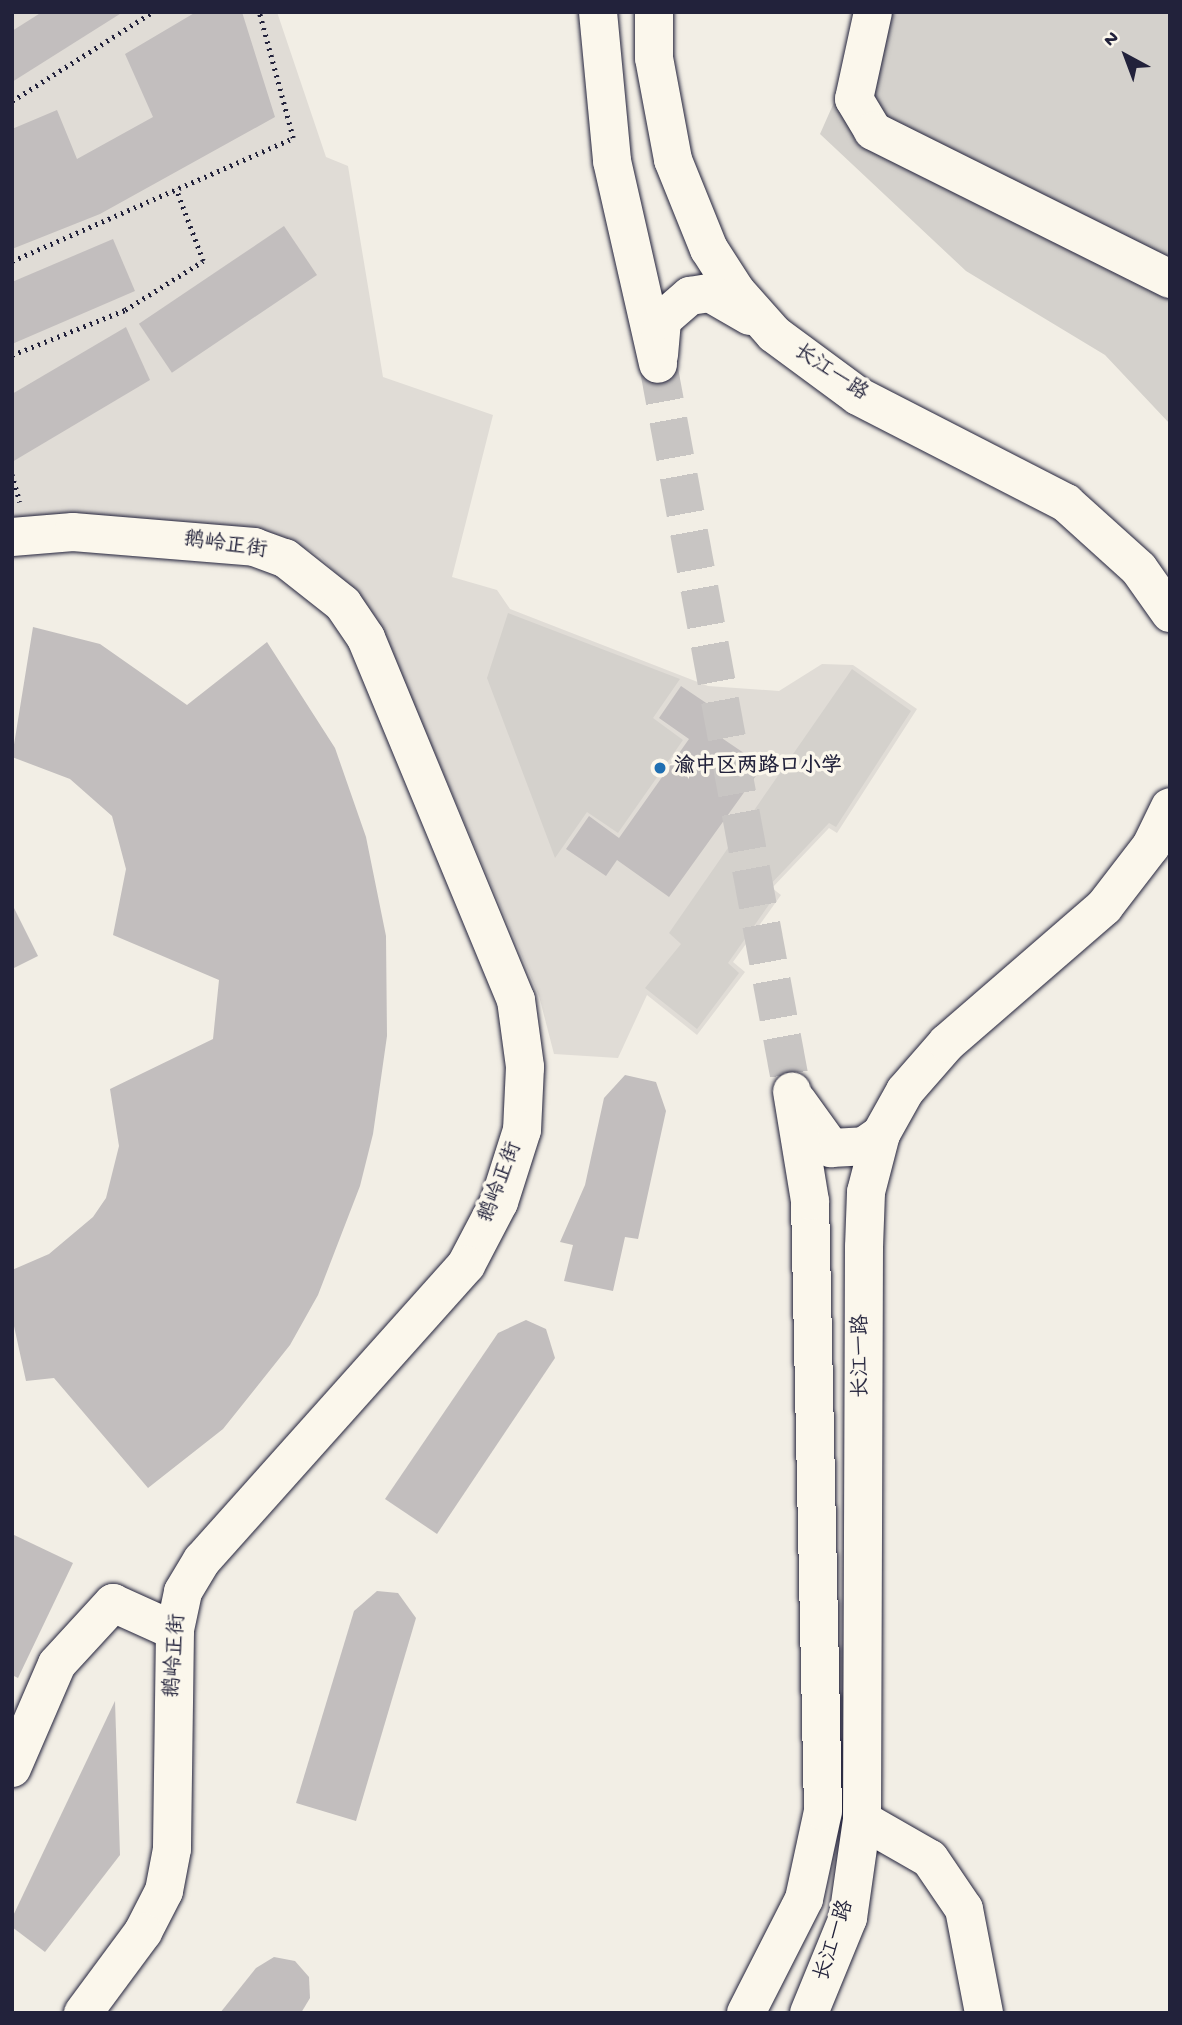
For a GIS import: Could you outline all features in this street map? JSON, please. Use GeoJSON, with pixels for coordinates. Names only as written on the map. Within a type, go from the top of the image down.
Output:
{"type":"FeatureCollection","features":[{"type":"Feature","properties":{"kind":"main road"},"geometry":{"type":"LineString","coordinates":[[598,12],[612,161],[658,364],[662,320],[690,296],[710,293],[774,334]]}},
{"type":"Feature","properties":{"kind":"main road","name":"长江一路"},"geometry":{"type":"LineString","coordinates":[[654,12],[662,113],[690,207],[736,291],[774,334],[858,396],[1066,503],[1139,569],[1170,613]]}},
{"type":"Feature","properties":{"kind":"main road"},"geometry":{"type":"LineString","coordinates":[[873,12],[854,99],[873,131],[1170,279]]}},
{"type":"Feature","properties":{"kind":"main road","name":"鹅岭正街"},"geometry":{"type":"LineString","coordinates":[[12,537],[73,532],[254,547],[285,558],[343,604],[366,638],[516,1000],[525,1067],[522,1130],[499,1202],[466,1265],[202,1560],[183,1592],[175,1631],[172,1849],[164,1891],[143,1932],[83,2013]]}},
{"type":"Feature","properties":{"kind":"main road","name":"长江一路"},"geometry":{"type":"LineString","coordinates":[[810,2013],[848,1918],[862,1821],[863,1247],[866,1192],[881,1134],[905,1091],[947,1044],[1104,907],[1151,846],[1170,807]]}},
{"type":"Feature","properties":{"kind":"main road","name":"长江一路"},"geometry":{"type":"LineString","coordinates":[[746,2013],[804,1899],[823,1811],[810,1201],[792,1091],[831,1148],[855,1148],[881,1134]]}},
{"type":"Feature","properties":{"kind":"main road"},"geometry":{"type":"LineString","coordinates":[[12,1768],[57,1664],[113,1603],[175,1631]]}},
{"type":"Feature","properties":{"kind":"main road"},"geometry":{"type":"LineString","coordinates":[[862,1821],[930,1858],[964,1909],[984,2013]]}},
{"type":"Feature","properties":{"kind":"path"},"geometry":{"type":"LineString","coordinates":[[12,101],[153,12]]}},
{"type":"Feature","properties":{"kind":"path"},"geometry":{"type":"LineString","coordinates":[[12,261],[293,138],[259,12]]}},
{"type":"Feature","properties":{"kind":"path"},"geometry":{"type":"LineString","coordinates":[[12,355],[125,310],[203,261],[176,189]]}},
{"type":"Feature","properties":{"kind":"shaded area"},"geometry":{"type":"Polygon","coordinates":[[[12,12],[277,12],[326,157],[348,166],[383,377],[493,415],[452,577],[497,590],[510,609],[708,686],[779,691],[822,664],[853,665],[917,709],[837,833],[829,828],[772,888],[781,895],[733,962],[745,972],[697,1035],[647,995],[618,1058],[554,1054],[539,996],[377,618],[320,556],[291,541],[12,523],[12,12]]]}},
{"type":"Feature","properties":{"kind":"shaded area"},"geometry":{"type":"Polygon","coordinates":[[[874,12],[1170,12],[1170,424],[1105,355],[966,271],[820,134],[874,12]]]}},
{"type":"Feature","properties":{"kind":"shaded area"},"geometry":{"type":"Polygon","coordinates":[[[508,613],[680,679],[653,718],[683,740],[618,833],[587,812],[555,858],[487,678],[508,613]]]}},
{"type":"Feature","properties":{"kind":"shaded area"},"geometry":{"type":"Polygon","coordinates":[[[852,669],[911,711],[836,827],[829,823],[766,889],[775,896],[728,963],[739,973],[697,1029],[645,988],[681,944],[669,933],[852,669]]]}},
{"type":"Feature","properties":{"kind":"building"},"geometry":{"type":"Polygon","coordinates":[[[42,12],[123,12],[12,82],[12,31],[42,12]]]}},
{"type":"Feature","properties":{"kind":"building"},"geometry":{"type":"Polygon","coordinates":[[[196,12],[242,12],[275,117],[100,214],[12,249],[12,129],[57,110],[77,159],[153,117],[125,54],[196,12]]]}},
{"type":"Feature","properties":{"kind":"building"},"geometry":{"type":"Polygon","coordinates":[[[284,226],[317,275],[172,373],[139,324],[284,226]]]}},
{"type":"Feature","properties":{"kind":"building"},"geometry":{"type":"Polygon","coordinates":[[[113,239],[135,291],[12,344],[12,282],[113,239]]]}},
{"type":"Feature","properties":{"kind":"building"},"geometry":{"type":"Polygon","coordinates":[[[126,327],[150,380],[12,462],[12,394],[126,327]]]}},
{"type":"Feature","properties":{"kind":"building"},"geometry":{"type":"Polygon","coordinates":[[[33,627],[100,644],[187,705],[267,642],[335,748],[366,837],[386,936],[387,1036],[373,1134],[360,1186],[318,1295],[290,1345],[223,1429],[148,1488],[54,1378],[26,1381],[12,1317],[12,1270],[49,1254],[93,1217],[106,1198],[119,1146],[110,1089],[213,1039],[219,980],[113,935],[126,869],[112,816],[70,779],[12,757],[33,627]]]}},
{"type":"Feature","properties":{"kind":"building"},"geometry":{"type":"Polygon","coordinates":[[[681,686],[721,713],[710,730],[763,766],[669,897],[617,860],[606,876],[566,849],[589,816],[619,838],[689,739],[659,718],[681,686]]]}},
{"type":"Feature","properties":{"kind":"building"},"geometry":{"type":"Polygon","coordinates":[[[12,904],[38,956],[12,969],[12,904]]]}},
{"type":"Feature","properties":{"kind":"building"},"geometry":{"type":"Polygon","coordinates":[[[625,1075],[656,1082],[666,1111],[638,1239],[625,1237],[613,1291],[564,1281],[573,1245],[560,1242],[585,1185],[604,1098],[625,1075]]]}},
{"type":"Feature","properties":{"kind":"building"},"geometry":{"type":"Polygon","coordinates":[[[526,1320],[546,1329],[555,1358],[437,1534],[385,1499],[498,1333],[526,1320]]]}},
{"type":"Feature","properties":{"kind":"building"},"geometry":{"type":"Polygon","coordinates":[[[12,1534],[73,1563],[18,1678],[12,1675],[12,1534]]]}},
{"type":"Feature","properties":{"kind":"building"},"geometry":{"type":"Polygon","coordinates":[[[377,1591],[398,1593],[416,1618],[356,1821],[296,1803],[354,1611],[377,1591]]]}},
{"type":"Feature","properties":{"kind":"building"},"geometry":{"type":"Polygon","coordinates":[[[115,1701],[120,1855],[45,1952],[12,1927],[12,1918],[115,1701]]]}},
{"type":"Feature","properties":{"kind":"building"},"geometry":{"type":"Polygon","coordinates":[[[274,1957],[295,1961],[309,1977],[310,1998],[301,2013],[220,2013],[256,1968],[274,1957]]]}},
{"type":"Feature","properties":{"kind":"tunnel"},"geometry":{"type":"LineString","coordinates":[[658,364],[792,1091]]}},
{"type":"Feature","properties":{"kind":"place","name":"渝中区两路口小学"},"geometry":{"type":"Point","coordinates":[660,768]}}]}
